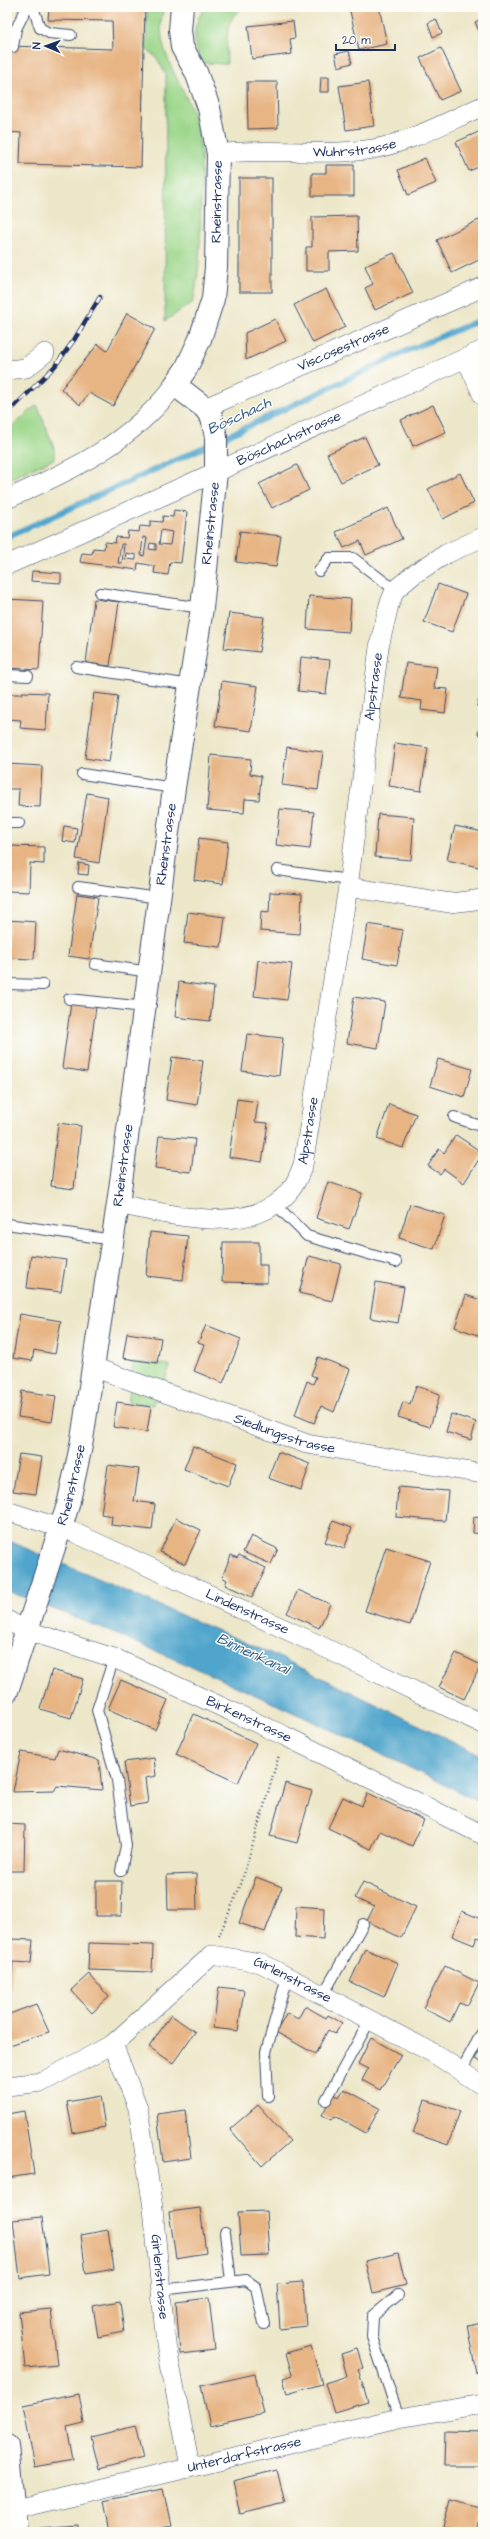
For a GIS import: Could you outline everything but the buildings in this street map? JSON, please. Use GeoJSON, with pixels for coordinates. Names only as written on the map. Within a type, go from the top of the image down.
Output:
{"type":"FeatureCollection","features":[{"type":"Feature","properties":{"kind":"street","name":"Rheinstrasse"},"geometry":{"type":"LineString","coordinates":[[175,385],[186,369],[200,339],[213,298],[216,266],[218,154],[209,108],[196,72],[182,47],[185,10]]}},
{"type":"Feature","properties":{"kind":"street","name":"Wuhrstrasse"},"geometry":{"type":"LineString","coordinates":[[218,154],[328,152],[372,149],[403,140],[483,106]]}},
{"type":"Feature","properties":{"kind":"street","name":"Viscosestrasse"},"geometry":{"type":"LineString","coordinates":[[208,413],[483,287]]}},
{"type":"Feature","properties":{"kind":"street","name":"Böschachstrasse"},"geometry":{"type":"LineString","coordinates":[[7,564],[216,466],[483,350]]}},
{"type":"Feature","properties":{"kind":"street"},"geometry":{"type":"LineString","coordinates":[[7,370],[26,368],[45,353]]}},
{"type":"Feature","properties":{"kind":"street"},"geometry":{"type":"LineString","coordinates":[[466,358],[483,396]]}},
{"type":"Feature","properties":{"kind":"street"},"geometry":{"type":"LineString","coordinates":[[7,499],[74,469],[124,436],[146,419],[175,385],[208,413]]}},
{"type":"Feature","properties":{"kind":"street","name":"Rheinstrasse"},"geometry":{"type":"LineString","coordinates":[[7,1691],[20,1623],[58,1535],[68,1505],[81,1446],[113,1240],[174,788],[202,608],[216,466],[216,436],[208,413]]}},
{"type":"Feature","properties":{"kind":"street","name":"Alpstrasse"},"geometry":{"type":"LineString","coordinates":[[118,1204],[217,1220],[246,1218],[276,1205],[292,1189],[303,1165],[348,884],[379,647],[389,605],[395,590],[414,574],[446,554],[483,537]]}},
{"type":"Feature","properties":{"kind":"street"},"geometry":{"type":"LineString","coordinates":[[348,884],[450,904],[483,899]]}},
{"type":"Feature","properties":{"kind":"street","name":"Siedlungsstrasse"},"geometry":{"type":"LineString","coordinates":[[93,1367],[307,1444],[483,1474]]}},
{"type":"Feature","properties":{"kind":"street","name":"Lindenstrasse"},"geometry":{"type":"LineString","coordinates":[[7,1511],[58,1535],[73,1532],[315,1643],[483,1724]]}},
{"type":"Feature","properties":{"kind":"street","name":"Birkenstrasse"},"geometry":{"type":"LineString","coordinates":[[20,1623],[114,1658],[285,1736],[483,1835]]}},
{"type":"Feature","properties":{"kind":"street"},"geometry":{"type":"LineString","coordinates":[[7,2086],[42,2082],[112,2044],[212,1955]]}},
{"type":"Feature","properties":{"kind":"street","name":"Girlenstrasse"},"geometry":{"type":"LineString","coordinates":[[212,1955],[261,1963],[288,1976],[435,2054],[483,2086]]}},
{"type":"Feature","properties":{"kind":"street","name":"Girlenstrasse"},"geometry":{"type":"LineString","coordinates":[[112,2044],[138,2108],[153,2208],[166,2344],[190,2466]]}},
{"type":"Feature","properties":{"kind":"street","name":"Unterdorfstrasse"},"geometry":{"type":"LineString","coordinates":[[11,2510],[190,2466],[399,2418],[483,2404]]}},
{"type":"Feature","properties":{"kind":"street"},"geometry":{"type":"LineString","coordinates":[[7,2446],[11,2510],[16,2532]]}},
{"type":"Feature","properties":{"kind":"lane"},"geometry":{"type":"LineString","coordinates":[[13,46],[16,29],[27,7]]}},
{"type":"Feature","properties":{"kind":"lane"},"geometry":{"type":"LineString","coordinates":[[33,7],[40,28],[49,33],[71,35]]}},
{"type":"Feature","properties":{"kind":"lane"},"geometry":{"type":"LineString","coordinates":[[319,571],[329,558],[353,558],[395,590]]}},
{"type":"Feature","properties":{"kind":"lane"},"geometry":{"type":"LineString","coordinates":[[100,593],[202,608]]}},
{"type":"Feature","properties":{"kind":"lane"},"geometry":{"type":"LineString","coordinates":[[76,667],[190,685]]}},
{"type":"Feature","properties":{"kind":"lane"},"geometry":{"type":"LineString","coordinates":[[7,675],[28,676]]}},
{"type":"Feature","properties":{"kind":"lane"},"geometry":{"type":"LineString","coordinates":[[82,774],[174,788]]}},
{"type":"Feature","properties":{"kind":"lane"},"geometry":{"type":"LineString","coordinates":[[7,823],[19,823]]}},
{"type":"Feature","properties":{"kind":"lane"},"geometry":{"type":"LineString","coordinates":[[277,870],[348,884]]}},
{"type":"Feature","properties":{"kind":"lane"},"geometry":{"type":"LineString","coordinates":[[78,887],[160,898]]}},
{"type":"Feature","properties":{"kind":"lane"},"geometry":{"type":"LineString","coordinates":[[95,964],[150,972]]}},
{"type":"Feature","properties":{"kind":"lane"},"geometry":{"type":"LineString","coordinates":[[7,984],[43,985]]}},
{"type":"Feature","properties":{"kind":"lane"},"geometry":{"type":"LineString","coordinates":[[70,999],[145,1007]]}},
{"type":"Feature","properties":{"kind":"lane"},"geometry":{"type":"LineString","coordinates":[[454,1117],[482,1124]]}},
{"type":"Feature","properties":{"kind":"lane"},"geometry":{"type":"LineString","coordinates":[[276,1205],[307,1236],[396,1262]]}},
{"type":"Feature","properties":{"kind":"lane"},"geometry":{"type":"LineString","coordinates":[[7,1224],[113,1240]]}},
{"type":"Feature","properties":{"kind":"lane"},"geometry":{"type":"LineString","coordinates":[[114,1658],[97,1710],[118,1787],[126,1846],[121,1871]]}},
{"type":"Feature","properties":{"kind":"lane"},"geometry":{"type":"LineString","coordinates":[[323,1995],[363,1924]]}},
{"type":"Feature","properties":{"kind":"lane"},"geometry":{"type":"LineString","coordinates":[[268,2096],[266,2052],[288,1976]]}},
{"type":"Feature","properties":{"kind":"lane"},"geometry":{"type":"LineString","coordinates":[[326,2100],[370,2020]]}},
{"type":"Feature","properties":{"kind":"lane"},"geometry":{"type":"LineString","coordinates":[[461,2071],[483,2031]]}},
{"type":"Feature","properties":{"kind":"lane"},"geometry":{"type":"LineString","coordinates":[[225,2233],[231,2281]]}},
{"type":"Feature","properties":{"kind":"lane"},"geometry":{"type":"LineString","coordinates":[[161,2290],[246,2280],[256,2287],[264,2324]]}},
{"type":"Feature","properties":{"kind":"lane"},"geometry":{"type":"LineString","coordinates":[[398,2295],[373,2316],[372,2337],[399,2418]]}},
{"type":"Feature","properties":{"kind":"path"},"geometry":{"type":"LineString","coordinates":[[212,1955],[241,1884],[280,1753]]}},
{"type":"Feature","properties":{"kind":"green space"},"geometry":{"type":"Polygon","coordinates":[[[147,7],[164,7],[161,23],[162,39],[172,68],[192,112],[199,136],[201,155],[200,252],[196,289],[193,302],[165,321],[166,75],[157,58],[146,49],[147,7]]]}},
{"type":"Feature","properties":{"kind":"green space"},"geometry":{"type":"Polygon","coordinates":[[[206,7],[246,7],[233,16],[230,23],[227,39],[227,64],[202,63],[199,56],[195,41],[196,27],[201,14],[206,7]]]}},
{"type":"Feature","properties":{"kind":"green space"},"geometry":{"type":"Polygon","coordinates":[[[37,405],[54,447],[54,459],[7,480],[7,431],[37,405]]]}},
{"type":"Feature","properties":{"kind":"green space"},"geometry":{"type":"Polygon","coordinates":[[[133,1362],[170,1365],[164,1384],[132,1373],[133,1362]]]}},
{"type":"Feature","properties":{"kind":"green space"},"geometry":{"type":"Polygon","coordinates":[[[130,1387],[155,1397],[153,1405],[128,1402],[130,1387]]]}},
{"type":"Feature","properties":{"kind":"water","name":"Binnenkanal"},"geometry":{"type":"Polygon","coordinates":[[[7,1540],[279,1657],[483,1756],[483,1804],[307,1719],[188,1665],[128,1639],[7,1591],[7,1540]]]}},
{"type":"Feature","properties":{"kind":"waterway","name":"Böschach"},"geometry":{"type":"LineString","coordinates":[[221,439],[411,349],[483,319]]}},
{"type":"Feature","properties":{"kind":"waterway","name":"Böschach"},"geometry":{"type":"LineString","coordinates":[[7,537],[211,444]]}},
{"type":"Feature","properties":{"kind":"railway"},"geometry":{"type":"LineString","coordinates":[[7,414],[55,366],[74,340],[100,297]]}}]}
